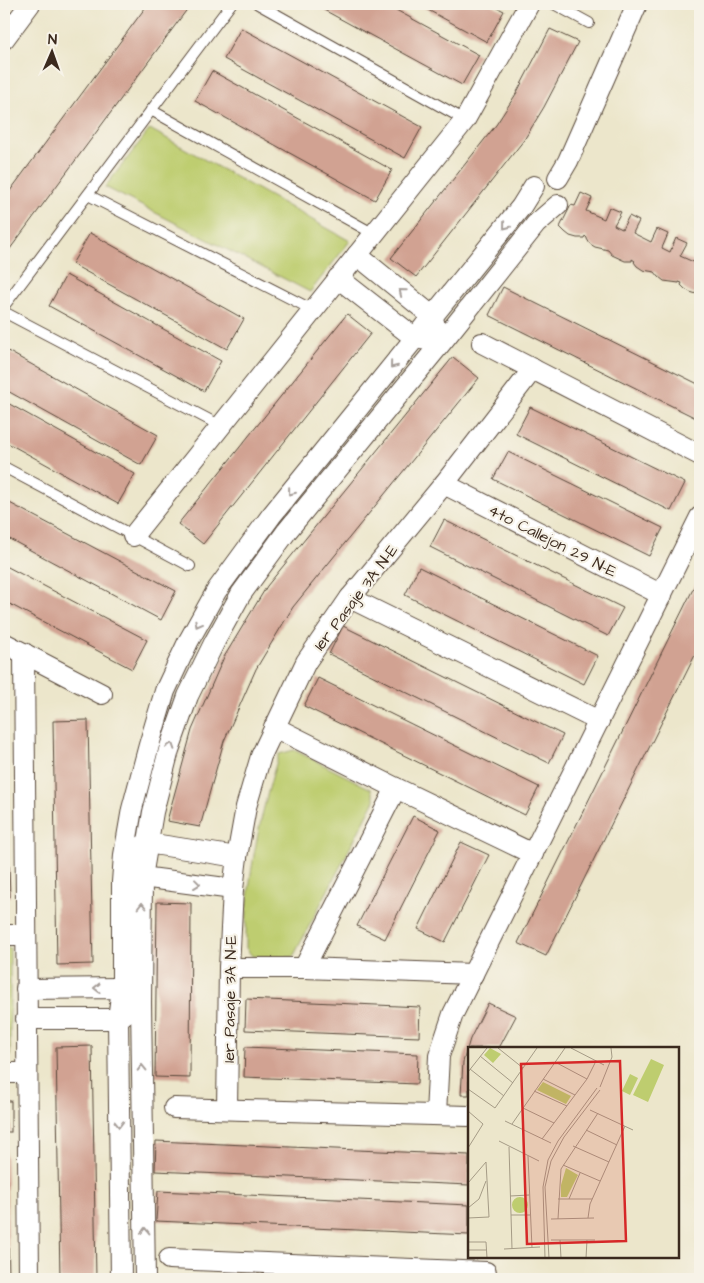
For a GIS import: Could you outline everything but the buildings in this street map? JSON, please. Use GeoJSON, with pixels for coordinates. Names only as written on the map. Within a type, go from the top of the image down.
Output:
{"type":"FeatureCollection","features":[{"type":"Feature","properties":{"kind":"street"},"geometry":{"type":"LineString","coordinates":[[9,28],[30,4]]}},
{"type":"Feature","properties":{"kind":"street"},"geometry":{"type":"LineString","coordinates":[[133,536],[465,120],[529,4]]}},
{"type":"Feature","properties":{"kind":"street"},"geometry":{"type":"LineString","coordinates":[[558,178],[568,161],[637,4]]}},
{"type":"Feature","properties":{"kind":"street"},"geometry":{"type":"LineString","coordinates":[[121,1279],[118,1019],[122,988],[122,882],[124,855],[132,809],[165,691],[188,642],[217,590],[271,516],[521,207],[536,181],[544,176],[554,176],[558,178],[565,192],[558,206],[536,224],[287,531],[242,594],[215,641],[188,696],[169,750],[153,812],[142,877],[141,1003],[146,1279]]}},
{"type":"Feature","properties":{"kind":"street"},"geometry":{"type":"LineString","coordinates":[[534,186],[533,196],[538,204],[548,208],[558,206]]}},
{"type":"Feature","properties":{"kind":"street"},"geometry":{"type":"LineString","coordinates":[[357,255],[432,316],[442,342]]}},
{"type":"Feature","properties":{"kind":"street"},"geometry":{"type":"LineString","coordinates":[[338,278],[415,338],[442,342]]}},
{"type":"Feature","properties":{"kind":"street"},"geometry":{"type":"LineString","coordinates":[[482,343],[700,455]]}},
{"type":"Feature","properties":{"kind":"street","name":"1er Pasaje 3A N-E"},"geometry":{"type":"LineString","coordinates":[[227,1108],[229,968],[233,889],[246,807],[261,756],[306,662],[350,598],[444,484],[533,369]]}},
{"type":"Feature","properties":{"kind":"street","name":"4to Callejon 29 N-E"},"geometry":{"type":"LineString","coordinates":[[444,484],[662,595]]}},
{"type":"Feature","properties":{"kind":"street"},"geometry":{"type":"LineString","coordinates":[[436,1114],[439,1056],[453,1014],[700,518]]}},
{"type":"Feature","properties":{"kind":"street"},"geometry":{"type":"LineString","coordinates":[[350,598],[599,721]]}},
{"type":"Feature","properties":{"kind":"street"},"geometry":{"type":"LineString","coordinates":[[4,642],[102,694]]}},
{"type":"Feature","properties":{"kind":"street"},"geometry":{"type":"LineString","coordinates":[[24,654],[29,1279]]}},
{"type":"Feature","properties":{"kind":"street"},"geometry":{"type":"LineString","coordinates":[[274,727],[533,854]]}},
{"type":"Feature","properties":{"kind":"street"},"geometry":{"type":"LineString","coordinates":[[304,968],[396,788]]}},
{"type":"Feature","properties":{"kind":"street"},"geometry":{"type":"LineString","coordinates":[[124,855],[147,843],[237,857]]}},
{"type":"Feature","properties":{"kind":"street"},"geometry":{"type":"LineString","coordinates":[[124,855],[142,877],[233,889]]}},
{"type":"Feature","properties":{"kind":"street"},"geometry":{"type":"LineString","coordinates":[[4,935],[26,935]]}},
{"type":"Feature","properties":{"kind":"street"},"geometry":{"type":"LineString","coordinates":[[229,968],[304,968],[473,974]]}},
{"type":"Feature","properties":{"kind":"street"},"geometry":{"type":"LineString","coordinates":[[26,989],[122,988],[141,1003]]}},
{"type":"Feature","properties":{"kind":"street"},"geometry":{"type":"LineString","coordinates":[[26,1020],[118,1019],[141,1003]]}},
{"type":"Feature","properties":{"kind":"street"},"geometry":{"type":"LineString","coordinates":[[4,1072],[27,1072]]}},
{"type":"Feature","properties":{"kind":"street"},"geometry":{"type":"LineString","coordinates":[[174,1108],[468,1116]]}},
{"type":"Feature","properties":{"kind":"street"},"geometry":{"type":"LineString","coordinates":[[169,1259],[233,1271],[424,1274],[486,1272]]}},
{"type":"Feature","properties":{"kind":"lane"},"geometry":{"type":"LineString","coordinates":[[4,306],[231,4]]}},
{"type":"Feature","properties":{"kind":"lane"},"geometry":{"type":"LineString","coordinates":[[258,4],[465,120]]}},
{"type":"Feature","properties":{"kind":"lane"},"geometry":{"type":"LineString","coordinates":[[554,4],[589,23]]}},
{"type":"Feature","properties":{"kind":"lane"},"geometry":{"type":"LineString","coordinates":[[151,110],[374,234]]}},
{"type":"Feature","properties":{"kind":"lane"},"geometry":{"type":"LineString","coordinates":[[88,195],[314,310]]}},
{"type":"Feature","properties":{"kind":"lane"},"geometry":{"type":"LineString","coordinates":[[4,312],[220,426]]}},
{"type":"Feature","properties":{"kind":"lane"},"geometry":{"type":"LineString","coordinates":[[4,467],[190,566]]}},
{"type":"Feature","properties":{"kind":"green space"},"geometry":{"type":"Polygon","coordinates":[[[150,129],[350,241],[310,292],[105,187],[150,129]]]}},
{"type":"Feature","properties":{"kind":"green space"},"geometry":{"type":"Polygon","coordinates":[[[294,750],[371,789],[375,800],[293,957],[252,956],[246,948],[246,919],[251,870],[268,792],[279,754],[294,750]]]}},
{"type":"Feature","properties":{"kind":"green space"},"geometry":{"type":"Polygon","coordinates":[[[4,948],[10,948],[10,1056],[4,1056],[4,948]]]}}]}
